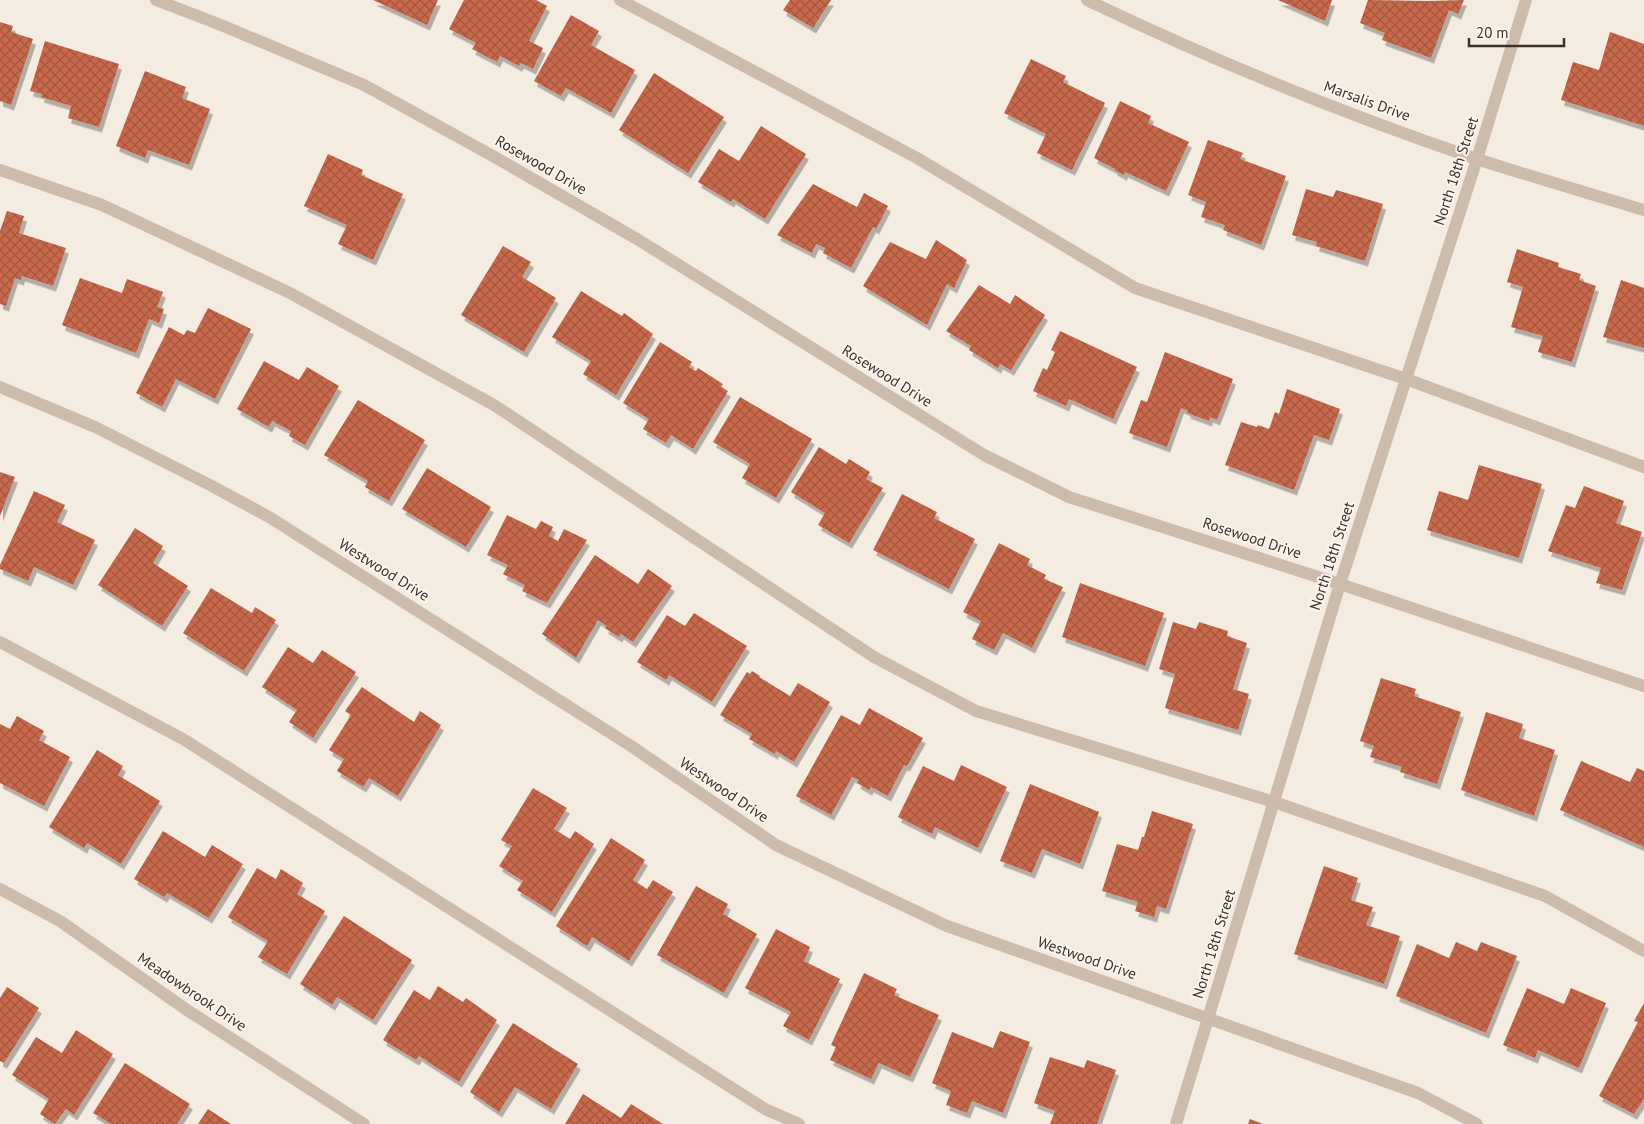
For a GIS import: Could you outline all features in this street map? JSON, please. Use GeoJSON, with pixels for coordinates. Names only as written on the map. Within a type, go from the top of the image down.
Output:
{"type":"FeatureCollection","features":[{"type":"Feature","properties":{"kind":"street","name":"Rosewood Drive"},"geometry":{"type":"LineString","coordinates":[[156,0],[221,24],[364,85],[637,239],[984,455],[1069,497],[1340,584],[1644,686]]}},
{"type":"Feature","properties":{"kind":"street"},"geometry":{"type":"LineString","coordinates":[[620,0],[917,158],[1135,288],[1406,379],[1644,467]]}},
{"type":"Feature","properties":{"kind":"street","name":"Marsalis Drive"},"geometry":{"type":"LineString","coordinates":[[1087,0],[1156,33],[1292,91],[1477,159],[1644,210]]}},
{"type":"Feature","properties":{"kind":"street","name":"North 18th Street"},"geometry":{"type":"LineString","coordinates":[[1176,1124],[1340,584],[1477,159],[1526,0]]}},
{"type":"Feature","properties":{"kind":"street"},"geometry":{"type":"LineString","coordinates":[[0,170],[102,205],[290,293],[486,400],[874,657],[976,711],[1274,802],[1544,896],[1644,951]]}},
{"type":"Feature","properties":{"kind":"street","name":"Westwood Drive"},"geometry":{"type":"LineString","coordinates":[[0,387],[95,427],[269,517],[631,746],[776,845],[946,926],[1418,1093],[1477,1124]]}},
{"type":"Feature","properties":{"kind":"street"},"geometry":{"type":"LineString","coordinates":[[0,642],[183,738],[765,1109],[799,1124]]}},
{"type":"Feature","properties":{"kind":"street","name":"Meadowbrook Drive"},"geometry":{"type":"LineString","coordinates":[[0,889],[60,921],[187,1010],[364,1124]]}},
{"type":"Feature","properties":{"kind":"building"},"geometry":{"type":"Polygon","coordinates":[[[373,0],[438,0],[427,25],[373,0]]]}},
{"type":"Feature","properties":{"kind":"building"},"geometry":{"type":"Polygon","coordinates":[[[464,0],[536,0],[547,6],[529,41],[543,48],[533,69],[521,63],[519,66],[500,56],[497,62],[472,49],[476,43],[449,29],[464,0]]]}},
{"type":"Feature","properties":{"kind":"building"},"geometry":{"type":"Polygon","coordinates":[[[790,0],[831,0],[813,28],[783,10],[790,0]]]}},
{"type":"Feature","properties":{"kind":"building"},"geometry":{"type":"Polygon","coordinates":[[[1278,0],[1332,0],[1325,21],[1278,0]]]}},
{"type":"Feature","properties":{"kind":"building"},"geometry":{"type":"Polygon","coordinates":[[[1368,0],[1464,0],[1458,14],[1449,10],[1431,58],[1382,40],[1385,33],[1360,23],[1368,0]]]}},
{"type":"Feature","properties":{"kind":"building"},"geometry":{"type":"Polygon","coordinates":[[[571,15],[599,31],[591,45],[635,70],[611,113],[566,88],[561,96],[534,81],[571,15]]]}},
{"type":"Feature","properties":{"kind":"building"},"geometry":{"type":"Polygon","coordinates":[[[0,22],[13,26],[11,32],[33,39],[11,105],[0,101],[0,22]]]}},
{"type":"Feature","properties":{"kind":"building"},"geometry":{"type":"Polygon","coordinates":[[[1610,32],[1644,44],[1644,126],[1561,100],[1573,62],[1599,70],[1610,32]]]}},
{"type":"Feature","properties":{"kind":"building"},"geometry":{"type":"Polygon","coordinates":[[[45,41],[119,64],[99,127],[68,118],[71,106],[41,97],[42,94],[30,91],[45,41]]]}},
{"type":"Feature","properties":{"kind":"building"},"geometry":{"type":"Polygon","coordinates":[[[1031,59],[1066,76],[1063,82],[1105,103],[1072,170],[1037,153],[1046,134],[1004,113],[1031,59]]]}},
{"type":"Feature","properties":{"kind":"building"},"geometry":{"type":"Polygon","coordinates":[[[145,71],[186,87],[182,98],[210,109],[189,165],[148,150],[145,158],[116,146],[145,71]]]}},
{"type":"Feature","properties":{"kind":"building"},"geometry":{"type":"Polygon","coordinates":[[[654,73],[724,117],[688,173],[619,130],[654,73]]]}},
{"type":"Feature","properties":{"kind":"building"},"geometry":{"type":"Polygon","coordinates":[[[1120,101],[1151,116],[1148,123],[1189,142],[1166,191],[1125,172],[1124,175],[1094,158],[1120,101]]]}},
{"type":"Feature","properties":{"kind":"building"},"geometry":{"type":"Polygon","coordinates":[[[761,126],[806,154],[765,219],[733,199],[731,202],[698,182],[719,149],[739,161],[761,126]]]}},
{"type":"Feature","properties":{"kind":"building"},"geometry":{"type":"Polygon","coordinates":[[[1208,140],[1243,153],[1240,159],[1286,176],[1261,245],[1223,230],[1225,225],[1201,217],[1206,202],[1188,195],[1208,140]]]}},
{"type":"Feature","properties":{"kind":"building"},"geometry":{"type":"Polygon","coordinates":[[[328,154],[363,170],[361,175],[403,194],[373,260],[338,244],[347,225],[304,206],[328,154]]]}},
{"type":"Feature","properties":{"kind":"building"},"geometry":{"type":"Polygon","coordinates":[[[813,184],[857,207],[864,193],[888,206],[876,229],[873,227],[851,268],[823,253],[825,248],[816,244],[812,253],[777,235],[813,184]]]}},
{"type":"Feature","properties":{"kind":"building"},"geometry":{"type":"Polygon","coordinates":[[[1306,189],[1333,197],[1336,190],[1383,204],[1365,261],[1316,246],[1317,242],[1292,235],[1306,189]]]}},
{"type":"Feature","properties":{"kind":"building"},"geometry":{"type":"Polygon","coordinates":[[[7,211],[24,216],[19,233],[66,248],[53,286],[22,276],[21,280],[15,278],[6,306],[0,304],[0,231],[7,211]]]}},
{"type":"Feature","properties":{"kind":"building"},"geometry":{"type":"Polygon","coordinates":[[[936,240],[967,260],[954,288],[947,284],[927,325],[863,286],[890,242],[926,259],[936,240]]]}},
{"type":"Feature","properties":{"kind":"building"},"geometry":{"type":"Polygon","coordinates":[[[503,246],[531,262],[522,277],[556,298],[524,352],[461,315],[503,246]]]}},
{"type":"Feature","properties":{"kind":"building"},"geometry":{"type":"Polygon","coordinates":[[[1517,249],[1559,263],[1558,267],[1581,274],[1579,280],[1596,286],[1572,362],[1538,352],[1543,336],[1511,327],[1523,287],[1507,282],[1517,249]]]}},
{"type":"Feature","properties":{"kind":"building"},"geometry":{"type":"Polygon","coordinates":[[[80,278],[122,293],[127,279],[163,292],[157,307],[164,309],[159,323],[149,319],[136,353],[62,325],[80,278]]]}},
{"type":"Feature","properties":{"kind":"building"},"geometry":{"type":"Polygon","coordinates":[[[1621,280],[1644,288],[1644,348],[1603,337],[1621,280]]]}},
{"type":"Feature","properties":{"kind":"building"},"geometry":{"type":"Polygon","coordinates":[[[979,285],[1010,304],[1015,295],[1045,315],[1011,370],[1000,364],[998,368],[969,350],[971,346],[946,331],[979,285]]]}},
{"type":"Feature","properties":{"kind":"building"},"geometry":{"type":"Polygon","coordinates":[[[581,291],[622,316],[624,313],[653,334],[616,395],[583,374],[591,361],[552,337],[581,291]]]}},
{"type":"Feature","properties":{"kind":"building"},"geometry":{"type":"Polygon","coordinates":[[[208,308],[251,329],[215,399],[176,379],[162,407],[136,393],[169,327],[184,335],[187,330],[195,333],[208,308]]]}},
{"type":"Feature","properties":{"kind":"building"},"geometry":{"type":"Polygon","coordinates":[[[1060,331],[1137,367],[1113,419],[1069,399],[1066,406],[1033,391],[1043,368],[1047,370],[1055,352],[1051,350],[1060,331]]]}},
{"type":"Feature","properties":{"kind":"building"},"geometry":{"type":"Polygon","coordinates":[[[660,342],[692,362],[689,367],[696,371],[698,368],[723,384],[721,387],[728,391],[693,449],[671,435],[666,443],[643,429],[649,419],[623,403],[660,342]]]}},
{"type":"Feature","properties":{"kind":"building"},"geometry":{"type":"Polygon","coordinates":[[[1165,352],[1233,379],[1217,420],[1210,417],[1209,421],[1187,413],[1188,411],[1181,408],[1167,447],[1129,433],[1141,400],[1147,402],[1165,352]]]}},
{"type":"Feature","properties":{"kind":"building"},"geometry":{"type":"Polygon","coordinates":[[[264,361],[299,380],[307,367],[339,386],[305,445],[289,436],[291,431],[272,421],[269,427],[237,409],[264,361]]]}},
{"type":"Feature","properties":{"kind":"building"},"geometry":{"type":"Polygon","coordinates":[[[1287,389],[1340,409],[1329,440],[1314,435],[1294,490],[1225,465],[1241,422],[1269,429],[1275,412],[1279,414],[1287,389]]]}},
{"type":"Feature","properties":{"kind":"building"},"geometry":{"type":"Polygon","coordinates":[[[740,397],[812,439],[776,498],[742,478],[750,464],[713,442],[740,397]]]}},
{"type":"Feature","properties":{"kind":"building"},"geometry":{"type":"Polygon","coordinates":[[[358,400],[425,440],[389,501],[365,487],[368,481],[324,455],[358,400]]]}},
{"type":"Feature","properties":{"kind":"building"},"geometry":{"type":"Polygon","coordinates":[[[819,447],[846,464],[849,459],[870,472],[866,479],[883,488],[849,543],[818,525],[825,513],[791,492],[819,447]]]}},
{"type":"Feature","properties":{"kind":"building"},"geometry":{"type":"Polygon","coordinates":[[[1479,465],[1542,484],[1519,558],[1427,530],[1439,491],[1468,500],[1479,465]]]}},
{"type":"Feature","properties":{"kind":"building"},"geometry":{"type":"Polygon","coordinates":[[[427,468],[491,507],[466,547],[402,509],[427,468]]]}},
{"type":"Feature","properties":{"kind":"building"},"geometry":{"type":"Polygon","coordinates":[[[0,472],[15,477],[0,516],[0,472]]]}},
{"type":"Feature","properties":{"kind":"building"},"geometry":{"type":"Polygon","coordinates":[[[1584,486],[1624,501],[1616,523],[1642,532],[1622,590],[1596,583],[1601,568],[1548,551],[1566,505],[1575,508],[1584,486]]]}},
{"type":"Feature","properties":{"kind":"building"},"geometry":{"type":"Polygon","coordinates":[[[34,491],[65,505],[57,522],[95,540],[73,585],[34,567],[28,581],[0,569],[0,565],[34,491]]]}},
{"type":"Feature","properties":{"kind":"building"},"geometry":{"type":"Polygon","coordinates":[[[902,494],[937,512],[934,518],[975,539],[949,589],[873,550],[902,494]]]}},
{"type":"Feature","properties":{"kind":"building"},"geometry":{"type":"Polygon","coordinates":[[[507,515],[536,529],[541,521],[553,527],[549,536],[558,541],[564,529],[587,540],[547,603],[522,591],[525,585],[503,574],[508,565],[487,555],[507,515]]]}},
{"type":"Feature","properties":{"kind":"building"},"geometry":{"type":"Polygon","coordinates":[[[135,528],[163,546],[153,563],[188,586],[162,626],[98,585],[135,528]]]}},
{"type":"Feature","properties":{"kind":"building"},"geometry":{"type":"Polygon","coordinates":[[[999,543],[1030,559],[1027,565],[1046,575],[1044,579],[1063,587],[1032,648],[1003,633],[994,650],[972,639],[981,621],[963,612],[999,543]]]}},
{"type":"Feature","properties":{"kind":"building"},"geometry":{"type":"Polygon","coordinates":[[[595,555],[638,584],[648,569],[672,586],[633,642],[621,634],[619,637],[605,628],[607,626],[598,620],[576,658],[542,634],[595,555]]]}},
{"type":"Feature","properties":{"kind":"building"},"geometry":{"type":"Polygon","coordinates":[[[1080,583],[1164,613],[1145,666],[1062,637],[1080,583]]]}},
{"type":"Feature","properties":{"kind":"building"},"geometry":{"type":"Polygon","coordinates":[[[211,588],[252,613],[255,607],[276,620],[244,671],[183,633],[211,588]]]}},
{"type":"Feature","properties":{"kind":"building"},"geometry":{"type":"Polygon","coordinates":[[[694,613],[747,646],[712,702],[669,675],[666,680],[637,662],[667,615],[685,626],[694,613]]]}},
{"type":"Feature","properties":{"kind":"building"},"geometry":{"type":"Polygon","coordinates":[[[1173,622],[1196,629],[1199,622],[1228,631],[1227,636],[1247,643],[1233,689],[1249,694],[1238,730],[1165,708],[1175,674],[1159,669],[1173,622]]]}},
{"type":"Feature","properties":{"kind":"building"},"geometry":{"type":"Polygon","coordinates":[[[288,647],[313,663],[322,650],[356,672],[313,738],[289,722],[297,710],[262,687],[288,647]]]}},
{"type":"Feature","properties":{"kind":"building"},"geometry":{"type":"Polygon","coordinates":[[[752,671],[790,696],[798,683],[830,702],[794,762],[776,751],[775,754],[749,739],[752,734],[720,715],[747,672],[750,674],[752,671]]]}},
{"type":"Feature","properties":{"kind":"building"},"geometry":{"type":"Polygon","coordinates":[[[1381,678],[1416,689],[1414,696],[1461,712],[1437,784],[1400,772],[1402,767],[1370,757],[1374,746],[1360,741],[1381,678]]]}},
{"type":"Feature","properties":{"kind":"building"},"geometry":{"type":"Polygon","coordinates":[[[362,687],[414,722],[420,711],[441,725],[398,796],[369,778],[363,787],[337,771],[344,759],[329,750],[351,715],[345,711],[362,687]]]}},
{"type":"Feature","properties":{"kind":"building"},"geometry":{"type":"Polygon","coordinates":[[[869,708],[923,738],[907,766],[904,765],[888,796],[871,787],[869,790],[857,783],[859,780],[852,777],[831,815],[796,796],[841,715],[860,725],[869,708]]]}},
{"type":"Feature","properties":{"kind":"building"},"geometry":{"type":"Polygon","coordinates":[[[1486,712],[1523,724],[1519,738],[1555,750],[1534,816],[1461,790],[1486,712]]]}},
{"type":"Feature","properties":{"kind":"building"},"geometry":{"type":"Polygon","coordinates":[[[17,716],[44,731],[39,740],[70,757],[44,806],[0,783],[0,724],[10,729],[17,716]]]}},
{"type":"Feature","properties":{"kind":"building"},"geometry":{"type":"Polygon","coordinates":[[[97,750],[123,766],[118,775],[160,801],[121,864],[87,843],[84,848],[49,827],[97,750]]]}},
{"type":"Feature","properties":{"kind":"building"},"geometry":{"type":"Polygon","coordinates":[[[1581,761],[1630,782],[1637,768],[1644,771],[1644,847],[1560,810],[1581,761]]]}},
{"type":"Feature","properties":{"kind":"building"},"geometry":{"type":"Polygon","coordinates":[[[961,765],[1007,787],[978,848],[935,827],[932,834],[898,817],[923,766],[954,781],[961,765]]]}},
{"type":"Feature","properties":{"kind":"building"},"geometry":{"type":"Polygon","coordinates":[[[1030,784],[1099,812],[1080,864],[1042,849],[1032,873],[1000,861],[1030,784]]]}},
{"type":"Feature","properties":{"kind":"building"},"geometry":{"type":"Polygon","coordinates":[[[533,788],[567,808],[554,829],[570,839],[575,831],[594,844],[552,912],[517,890],[523,881],[499,866],[512,846],[501,840],[533,788]]]}},
{"type":"Feature","properties":{"kind":"building"},"geometry":{"type":"Polygon","coordinates":[[[1152,811],[1193,824],[1166,909],[1157,906],[1154,917],[1135,911],[1138,902],[1102,891],[1117,844],[1138,850],[1152,811]]]}},
{"type":"Feature","properties":{"kind":"building"},"geometry":{"type":"Polygon","coordinates":[[[163,831],[205,857],[212,845],[243,864],[209,918],[167,893],[164,897],[134,879],[163,831]]]}},
{"type":"Feature","properties":{"kind":"building"},"geometry":{"type":"Polygon","coordinates":[[[611,838],[645,860],[633,880],[647,889],[653,880],[673,892],[629,961],[592,937],[587,946],[556,926],[611,838]]]}},
{"type":"Feature","properties":{"kind":"building"},"geometry":{"type":"Polygon","coordinates":[[[1324,866],[1358,878],[1351,900],[1373,907],[1366,925],[1400,936],[1384,984],[1294,954],[1324,866]]]}},
{"type":"Feature","properties":{"kind":"building"},"geometry":{"type":"Polygon","coordinates":[[[257,868],[276,879],[281,869],[303,883],[297,894],[325,911],[287,974],[258,957],[268,941],[228,917],[257,868]]]}},
{"type":"Feature","properties":{"kind":"building"},"geometry":{"type":"Polygon","coordinates":[[[696,886],[728,904],[723,914],[757,934],[724,993],[657,955],[696,886]]]}},
{"type":"Feature","properties":{"kind":"building"},"geometry":{"type":"Polygon","coordinates":[[[344,916],[412,960],[373,1020],[337,997],[332,1005],[300,984],[344,916]]]}},
{"type":"Feature","properties":{"kind":"building"},"geometry":{"type":"Polygon","coordinates":[[[776,929],[810,947],[804,961],[840,979],[809,1040],[783,1026],[791,1012],[745,988],[776,929]]]}},
{"type":"Feature","properties":{"kind":"building"},"geometry":{"type":"Polygon","coordinates":[[[1456,942],[1477,951],[1481,942],[1517,956],[1486,1033],[1396,996],[1417,944],[1449,958],[1456,942]]]}},
{"type":"Feature","properties":{"kind":"building"},"geometry":{"type":"Polygon","coordinates":[[[864,973],[897,989],[894,995],[939,1015],[910,1077],[879,1063],[871,1079],[830,1060],[836,1047],[831,1045],[864,973]]]}},
{"type":"Feature","properties":{"kind":"building"},"geometry":{"type":"Polygon","coordinates":[[[438,986],[463,1002],[466,998],[497,1020],[459,1082],[419,1056],[416,1060],[383,1040],[414,990],[430,1000],[438,986]]]}},
{"type":"Feature","properties":{"kind":"building"},"geometry":{"type":"Polygon","coordinates":[[[7,987],[39,1008],[4,1063],[0,1061],[0,998],[7,987]]]}},
{"type":"Feature","properties":{"kind":"building"},"geometry":{"type":"Polygon","coordinates":[[[1527,988],[1564,1004],[1571,988],[1606,1003],[1579,1068],[1538,1050],[1535,1058],[1503,1045],[1527,988]]]}},
{"type":"Feature","properties":{"kind":"building"},"geometry":{"type":"Polygon","coordinates":[[[1644,1003],[1644,1099],[1634,1114],[1599,1096],[1638,1022],[1634,1021],[1644,1003]]]}},
{"type":"Feature","properties":{"kind":"building"},"geometry":{"type":"Polygon","coordinates":[[[513,1023],[578,1064],[551,1109],[515,1087],[499,1112],[470,1092],[513,1023]]]}},
{"type":"Feature","properties":{"kind":"building"},"geometry":{"type":"Polygon","coordinates":[[[76,1030],[113,1054],[74,1115],[66,1109],[55,1124],[40,1114],[49,1099],[12,1075],[36,1037],[62,1053],[76,1030]]]}},
{"type":"Feature","properties":{"kind":"building"},"geometry":{"type":"Polygon","coordinates":[[[1000,1031],[1030,1042],[1003,1113],[972,1101],[967,1113],[946,1105],[951,1091],[932,1083],[952,1032],[993,1048],[1000,1031]]]}},
{"type":"Feature","properties":{"kind":"building"},"geometry":{"type":"Polygon","coordinates":[[[1050,1057],[1084,1068],[1087,1060],[1116,1070],[1097,1124],[1050,1124],[1055,1111],[1034,1103],[1050,1057]]]}},
{"type":"Feature","properties":{"kind":"building"},"geometry":{"type":"Polygon","coordinates":[[[125,1063],[190,1104],[177,1124],[111,1124],[93,1113],[125,1063]]]}},
{"type":"Feature","properties":{"kind":"building"},"geometry":{"type":"Polygon","coordinates":[[[583,1094],[621,1118],[631,1104],[663,1124],[565,1124],[583,1094]]]}},
{"type":"Feature","properties":{"kind":"building"},"geometry":{"type":"Polygon","coordinates":[[[208,1109],[231,1124],[198,1124],[208,1109]]]}},
{"type":"Feature","properties":{"kind":"building"},"geometry":{"type":"Polygon","coordinates":[[[1250,1119],[1263,1124],[1248,1124],[1250,1119]]]}}]}
